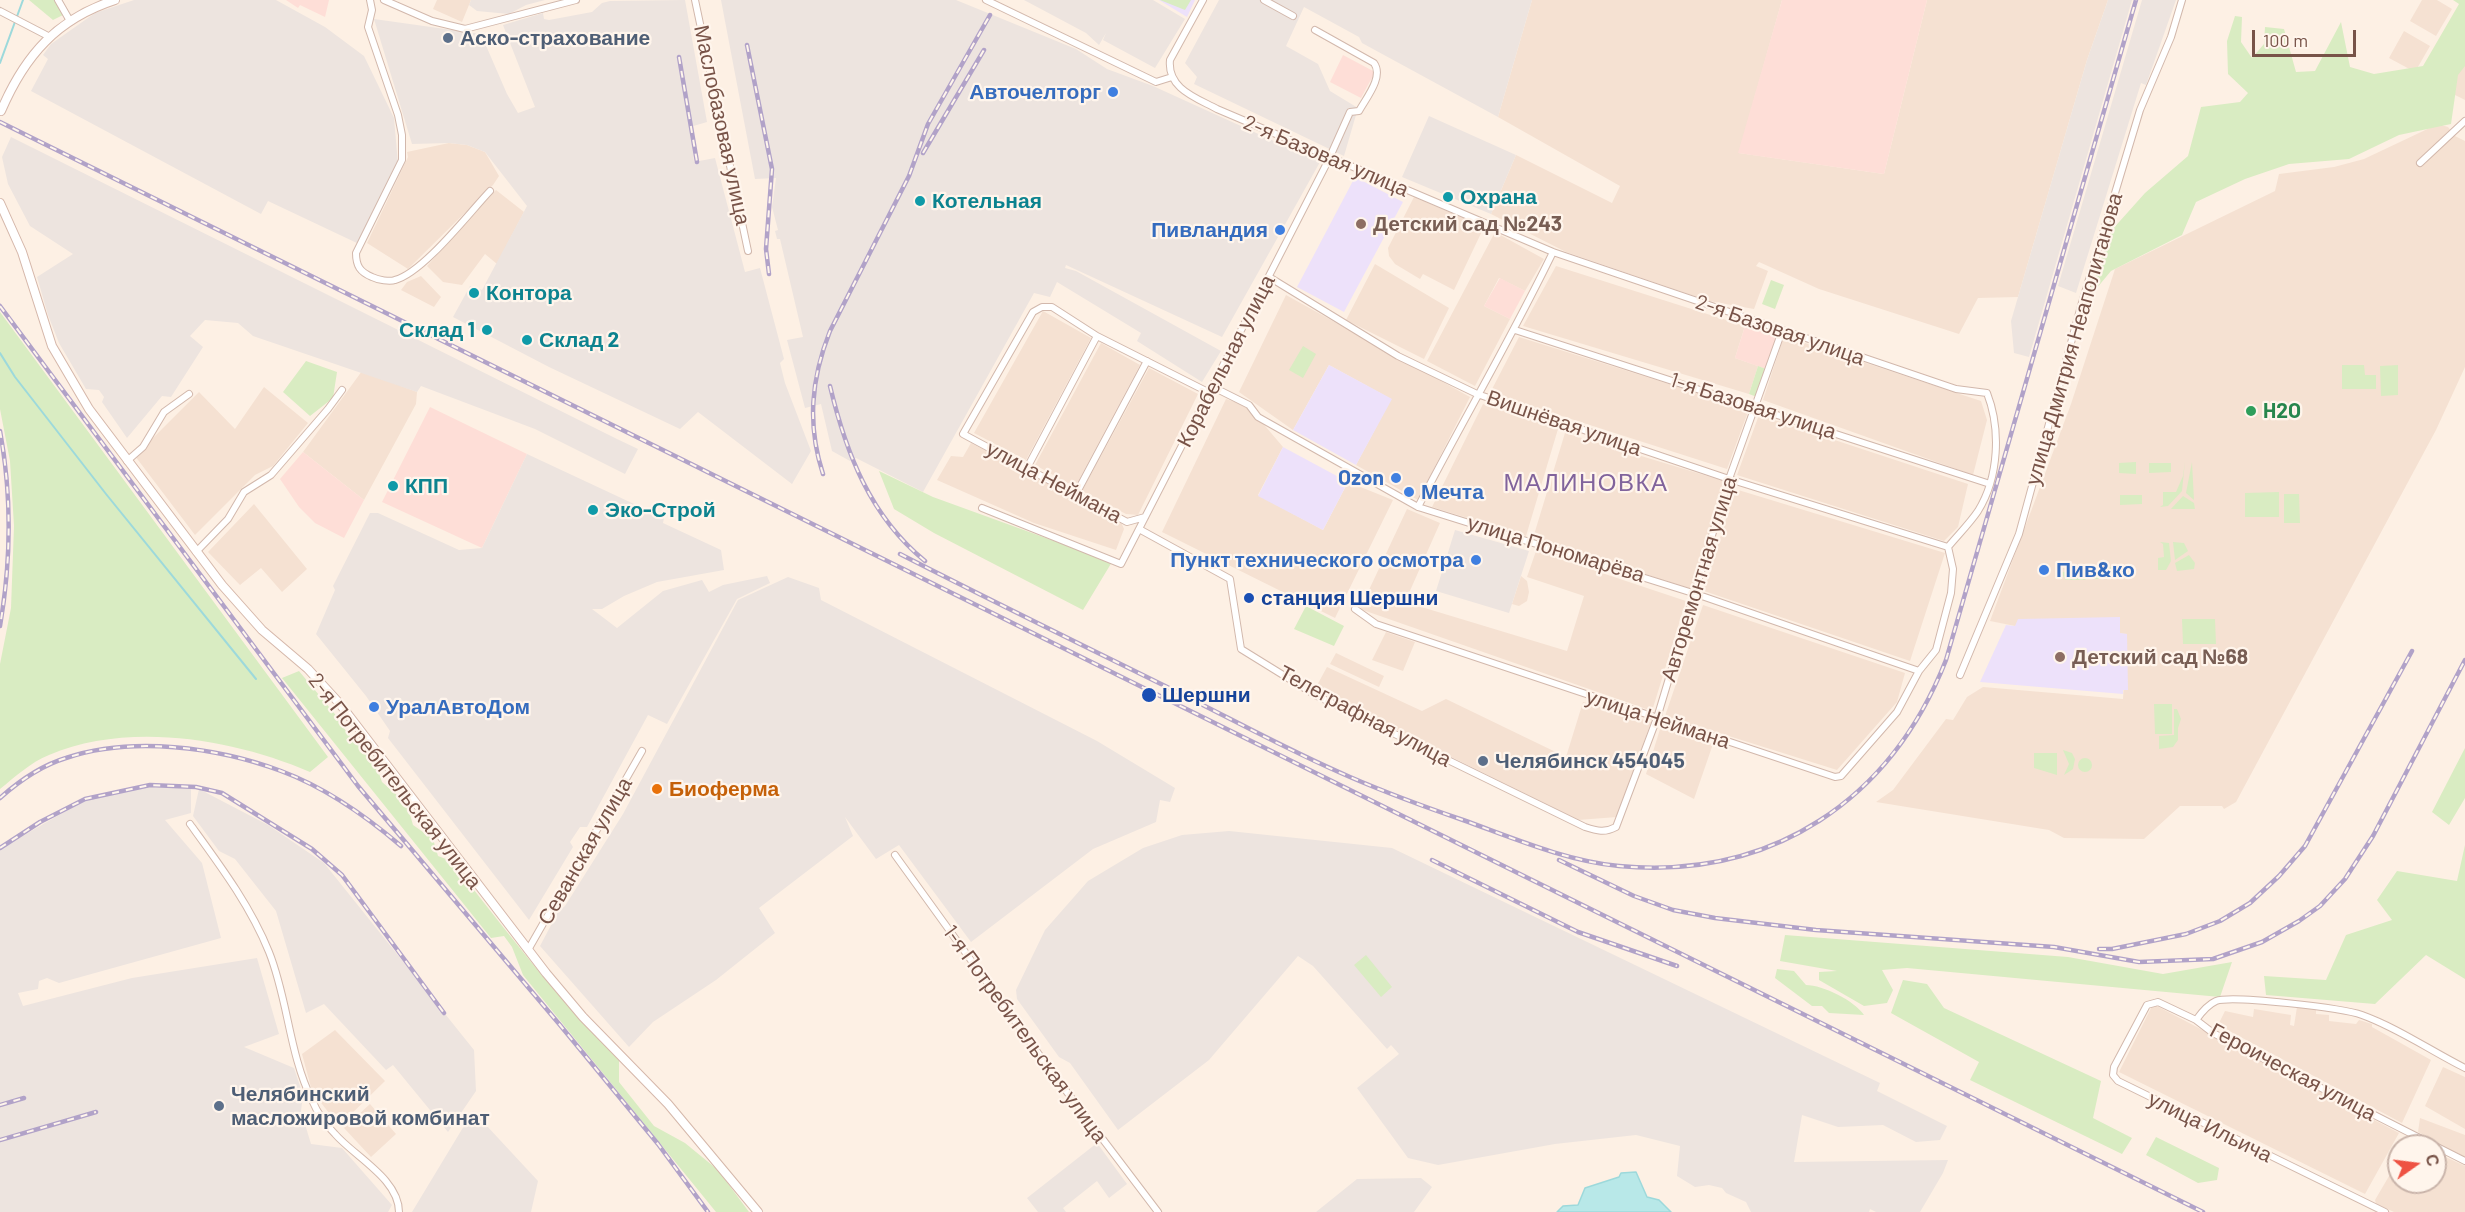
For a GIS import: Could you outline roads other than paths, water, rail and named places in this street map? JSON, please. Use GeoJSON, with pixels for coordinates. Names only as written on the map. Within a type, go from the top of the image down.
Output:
{"type":"FeatureCollection","features":[{"type":"Feature","properties":{"kind":"street"},"geometry":{"type":"LineString","coordinates":[[58,0],[70,21]]}},
{"type":"Feature","properties":{"kind":"street"},"geometry":{"type":"LineString","coordinates":[[1,111],[20,72],[48,36],[70,21],[115,0]]}},
{"type":"Feature","properties":{"kind":"street"},"geometry":{"type":"LineString","coordinates":[[370,0],[372,10],[368,27],[398,115],[402,135],[402,160],[356,253],[356,265],[362,272],[375,279],[395,280],[411,272],[419,267],[490,191]]}},
{"type":"Feature","properties":{"kind":"street"},"geometry":{"type":"LineString","coordinates":[[384,0],[432,21],[465,29],[478,28],[576,0]]}},
{"type":"Feature","properties":{"kind":"street","name":"Маслобазовая улица"},"geometry":{"type":"LineString","coordinates":[[695,0],[748,251]]}},
{"type":"Feature","properties":{"kind":"street"},"geometry":{"type":"LineString","coordinates":[[986,0],[1156,82],[1172,77],[1170,60],[1203,0]]}},
{"type":"Feature","properties":{"kind":"street"},"geometry":{"type":"LineString","coordinates":[[1264,0],[1293,16]]}},
{"type":"Feature","properties":{"kind":"street","name":"улица Дмитрия Неаполитанова"},"geometry":{"type":"LineString","coordinates":[[1960,675],[2019,534],[2081,306],[2133,133],[2182,0]]}},
{"type":"Feature","properties":{"kind":"street"},"geometry":{"type":"LineString","coordinates":[[0,11],[48,36]]}},
{"type":"Feature","properties":{"kind":"street","name":"Корабельная улица"},"geometry":{"type":"LineString","coordinates":[[982,508],[1121,564],[1269,278],[1350,112],[1359,111],[1378,76],[1378,68],[1374,63],[1315,30]]}},
{"type":"Feature","properties":{"kind":"street","name":"2-я Базовая улица"},"geometry":{"type":"LineString","coordinates":[[1172,77],[1183,90],[1217,109],[1329,159],[1553,252],[1956,389],[1987,393],[1995,413],[1994,468],[1990,484]]}},
{"type":"Feature","properties":{"kind":"street"},"geometry":{"type":"LineString","coordinates":[[2420,163],[2465,121]]}},
{"type":"Feature","properties":{"kind":"street","name":"2-я Потребительская улица"},"geometry":{"type":"LineString","coordinates":[[0,203],[22,252],[37,305],[59,360],[89,409],[127,461],[196,552],[262,630],[308,669],[340,704],[528,950],[583,1017],[668,1104],[758,1212]]}},
{"type":"Feature","properties":{"kind":"street"},"geometry":{"type":"LineString","coordinates":[[1418,507],[1477,394],[1515,330],[1553,252]]}},
{"type":"Feature","properties":{"kind":"street","name":"Вишнёвая улица"},"geometry":{"type":"LineString","coordinates":[[1269,278],[1398,356],[1477,394],[1729,479],[1948,547]]}},
{"type":"Feature","properties":{"kind":"street","name":"улица Пономарёва"},"geometry":{"type":"LineString","coordinates":[[963,434],[1033,312],[1042,307],[1052,308],[1097,336],[1147,361],[1249,405],[1258,417],[1418,507],[1696,594],[1919,671]]}},
{"type":"Feature","properties":{"kind":"street","name":"1-я Базовая улица"},"geometry":{"type":"LineString","coordinates":[[1515,330],[1990,484]]}},
{"type":"Feature","properties":{"kind":"street","name":"Авторемонтная улица"},"geometry":{"type":"LineString","coordinates":[[1617,827],[1656,718],[1696,594],[1729,479],[1782,331]]}},
{"type":"Feature","properties":{"kind":"street"},"geometry":{"type":"LineString","coordinates":[[1027,468],[1097,336]]}},
{"type":"Feature","properties":{"kind":"street"},"geometry":{"type":"LineString","coordinates":[[1076,494],[1147,361]]}},
{"type":"Feature","properties":{"kind":"street"},"geometry":{"type":"LineString","coordinates":[[196,552],[228,519],[244,492],[271,475],[342,390]]}},
{"type":"Feature","properties":{"kind":"street"},"geometry":{"type":"LineString","coordinates":[[127,461],[143,447],[164,412],[189,394]]}},
{"type":"Feature","properties":{"kind":"street","name":"улица Неймана"},"geometry":{"type":"LineString","coordinates":[[963,434],[1127,522],[1145,517]]}},
{"type":"Feature","properties":{"kind":"street"},"geometry":{"type":"LineString","coordinates":[[1919,671],[1936,650],[1946,621],[1953,569],[1948,547],[1977,513],[1990,484]]}},
{"type":"Feature","properties":{"kind":"street","name":"Телеграфная улица"},"geometry":{"type":"LineString","coordinates":[[1139,529],[1230,579],[1241,649],[1317,696],[1585,827],[1602,832],[1617,827]]}},
{"type":"Feature","properties":{"kind":"street","name":"улица Неймана"},"geometry":{"type":"LineString","coordinates":[[1355,609],[1376,624],[1835,777],[1841,776],[1897,712],[1919,671]]}},
{"type":"Feature","properties":{"kind":"street","name":"Севанская улица"},"geometry":{"type":"LineString","coordinates":[[528,950],[642,751]]}},
{"type":"Feature","properties":{"kind":"street"},"geometry":{"type":"LineString","coordinates":[[190,824],[228,877],[268,951],[311,1100],[334,1134],[386,1182],[398,1197],[399,1212]]}},
{"type":"Feature","properties":{"kind":"street","name":"1-я Потребительская улица"},"geometry":{"type":"LineString","coordinates":[[895,855],[1051,1071],[1158,1212]]}},
{"type":"Feature","properties":{"kind":"street"},"geometry":{"type":"LineString","coordinates":[[2196,1020],[2203,1010],[2219,1000],[2294,1004],[2349,1011],[2380,1023],[2465,1068]]}},
{"type":"Feature","properties":{"kind":"street","name":"Героическая улица"},"geometry":{"type":"LineString","coordinates":[[2152,1002],[2158,1002],[2196,1020],[2213,1033],[2465,1161]]}},
{"type":"Feature","properties":{"kind":"street","name":"улица Ильича"},"geometry":{"type":"LineString","coordinates":[[2152,1002],[2147,1005],[2114,1067],[2113,1075],[2118,1081],[2385,1212]]}},
{"type":"Feature","properties":{"kind":"water"},"geometry":{"type":"Polygon","coordinates":[[[1636,1172],[1647,1197],[1659,1200],[1671,1212],[1557,1212],[1563,1206],[1578,1205],[1585,1188],[1619,1177],[1621,1173],[1636,1172]]]}},
{"type":"Feature","properties":{"kind":"waterway"},"geometry":{"type":"LineString","coordinates":[[0,63],[23,0]]}},
{"type":"Feature","properties":{"kind":"waterway"},"geometry":{"type":"LineString","coordinates":[[0,353],[15,377],[106,494],[256,679]]}},
{"type":"Feature","properties":{"kind":"railway"},"geometry":{"type":"LineString","coordinates":[[900,554],[1327,767],[1406,800],[1540,848],[1579,859],[1619,866],[1675,867],[1727,859],[1775,844],[1819,821],[1859,790],[1893,753],[1922,710],[1946,660],[2136,0]]}},
{"type":"Feature","properties":{"kind":"railway"},"geometry":{"type":"LineString","coordinates":[[823,474],[815,438],[813,402],[819,367],[830,331],[909,176],[928,124],[990,15]]}},
{"type":"Feature","properties":{"kind":"railway"},"geometry":{"type":"LineString","coordinates":[[747,45],[772,169],[766,249],[769,274]]}},
{"type":"Feature","properties":{"kind":"railway"},"geometry":{"type":"LineString","coordinates":[[923,153],[984,50]]}},
{"type":"Feature","properties":{"kind":"railway"},"geometry":{"type":"LineString","coordinates":[[679,57],[697,162]]}},
{"type":"Feature","properties":{"kind":"railway"},"geometry":{"type":"LineString","coordinates":[[0,122],[2203,1212]]}},
{"type":"Feature","properties":{"kind":"railway"},"geometry":{"type":"LineString","coordinates":[[0,306],[358,786],[658,1144],[708,1212]]}},
{"type":"Feature","properties":{"kind":"railway"},"geometry":{"type":"LineString","coordinates":[[830,386],[844,435],[863,482],[889,524],[925,561]]}},
{"type":"Feature","properties":{"kind":"railway"},"geometry":{"type":"LineString","coordinates":[[0,431],[7,480],[9,529],[0,626]]}},
{"type":"Feature","properties":{"kind":"railway"},"geometry":{"type":"LineString","coordinates":[[2099,949],[2112,949],[2186,934],[2220,921],[2250,903],[2279,876],[2305,846],[2412,651]]}},
{"type":"Feature","properties":{"kind":"railway"},"geometry":{"type":"LineString","coordinates":[[1559,860],[1634,896],[1673,910],[1715,918],[1816,930],[2054,947],[2139,962],[2213,959],[2262,942],[2299,921],[2320,906],[2345,879],[2373,836],[2465,660]]}},
{"type":"Feature","properties":{"kind":"railway"},"geometry":{"type":"LineString","coordinates":[[0,798],[40,769],[66,758],[118,747],[174,747],[230,756],[281,771],[313,785],[344,803],[401,846]]}},
{"type":"Feature","properties":{"kind":"railway"},"geometry":{"type":"LineString","coordinates":[[0,848],[40,822],[85,799],[150,785],[196,787],[222,793],[312,849],[342,875],[444,1013]]}},
{"type":"Feature","properties":{"kind":"railway"},"geometry":{"type":"LineString","coordinates":[[1432,860],[1578,932],[1677,966]]}},
{"type":"Feature","properties":{"kind":"railway"},"geometry":{"type":"LineString","coordinates":[[0,1105],[24,1098]]}},
{"type":"Feature","properties":{"kind":"railway"},"geometry":{"type":"LineString","coordinates":[[0,1140],[96,1112]]}},
{"type":"Feature","properties":{"kind":"place","name":"Аско-страхование"},"geometry":{"type":"Point","coordinates":[448,38]}},
{"type":"Feature","properties":{"kind":"place","name":"Авточелторг"},"geometry":{"type":"Point","coordinates":[1113,92]}},
{"type":"Feature","properties":{"kind":"place","name":"Охрана"},"geometry":{"type":"Point","coordinates":[1448,197]}},
{"type":"Feature","properties":{"kind":"place","name":"Котельная"},"geometry":{"type":"Point","coordinates":[920,201]}},
{"type":"Feature","properties":{"kind":"place","name":"Детский сад №243"},"geometry":{"type":"Point","coordinates":[1361,224]}},
{"type":"Feature","properties":{"kind":"place","name":"Пивландия"},"geometry":{"type":"Point","coordinates":[1280,230]}},
{"type":"Feature","properties":{"kind":"place","name":"Контора"},"geometry":{"type":"Point","coordinates":[474,293]}},
{"type":"Feature","properties":{"kind":"place","name":"Склад 1"},"geometry":{"type":"Point","coordinates":[487,330]}},
{"type":"Feature","properties":{"kind":"place","name":"Склад 2"},"geometry":{"type":"Point","coordinates":[527,340]}},
{"type":"Feature","properties":{"kind":"place","name":"H2O"},"geometry":{"type":"Point","coordinates":[2251,411]}},
{"type":"Feature","properties":{"kind":"place","name":"Ozon"},"geometry":{"type":"Point","coordinates":[1396,478]}},
{"type":"Feature","properties":{"kind":"place","name":"КПП"},"geometry":{"type":"Point","coordinates":[393,486]}},
{"type":"Feature","properties":{"kind":"place","name":"Мечта"},"geometry":{"type":"Point","coordinates":[1409,492]}},
{"type":"Feature","properties":{"kind":"place","name":"Эко-Строй"},"geometry":{"type":"Point","coordinates":[593,510]}},
{"type":"Feature","properties":{"kind":"place","name":"Пункт технического осмотра"},"geometry":{"type":"Point","coordinates":[1476,560]}},
{"type":"Feature","properties":{"kind":"place","name":"Пив&ко"},"geometry":{"type":"Point","coordinates":[2044,570]}},
{"type":"Feature","properties":{"kind":"place","name":"станция Шершни"},"geometry":{"type":"Point","coordinates":[1249,598]}},
{"type":"Feature","properties":{"kind":"place","name":"Детский сад №68"},"geometry":{"type":"Point","coordinates":[2060,657]}},
{"type":"Feature","properties":{"kind":"place","name":"Шершни"},"geometry":{"type":"Point","coordinates":[1149,695]}},
{"type":"Feature","properties":{"kind":"place","name":"УралАвтоДом"},"geometry":{"type":"Point","coordinates":[374,707]}},
{"type":"Feature","properties":{"kind":"place","name":"Челябинск 454045"},"geometry":{"type":"Point","coordinates":[1483,761]}},
{"type":"Feature","properties":{"kind":"place","name":"Биоферма"},"geometry":{"type":"Point","coordinates":[657,789]}},
{"type":"Feature","properties":{"kind":"place","name":"Челябинский масложировой комбинат"},"geometry":{"type":"Point","coordinates":[219,1106]}},
{"type":"Feature","properties":{"kind":"district","name":"МАЛИНОВКА"},"geometry":{"type":"Point","coordinates":[1586,483]}}]}
